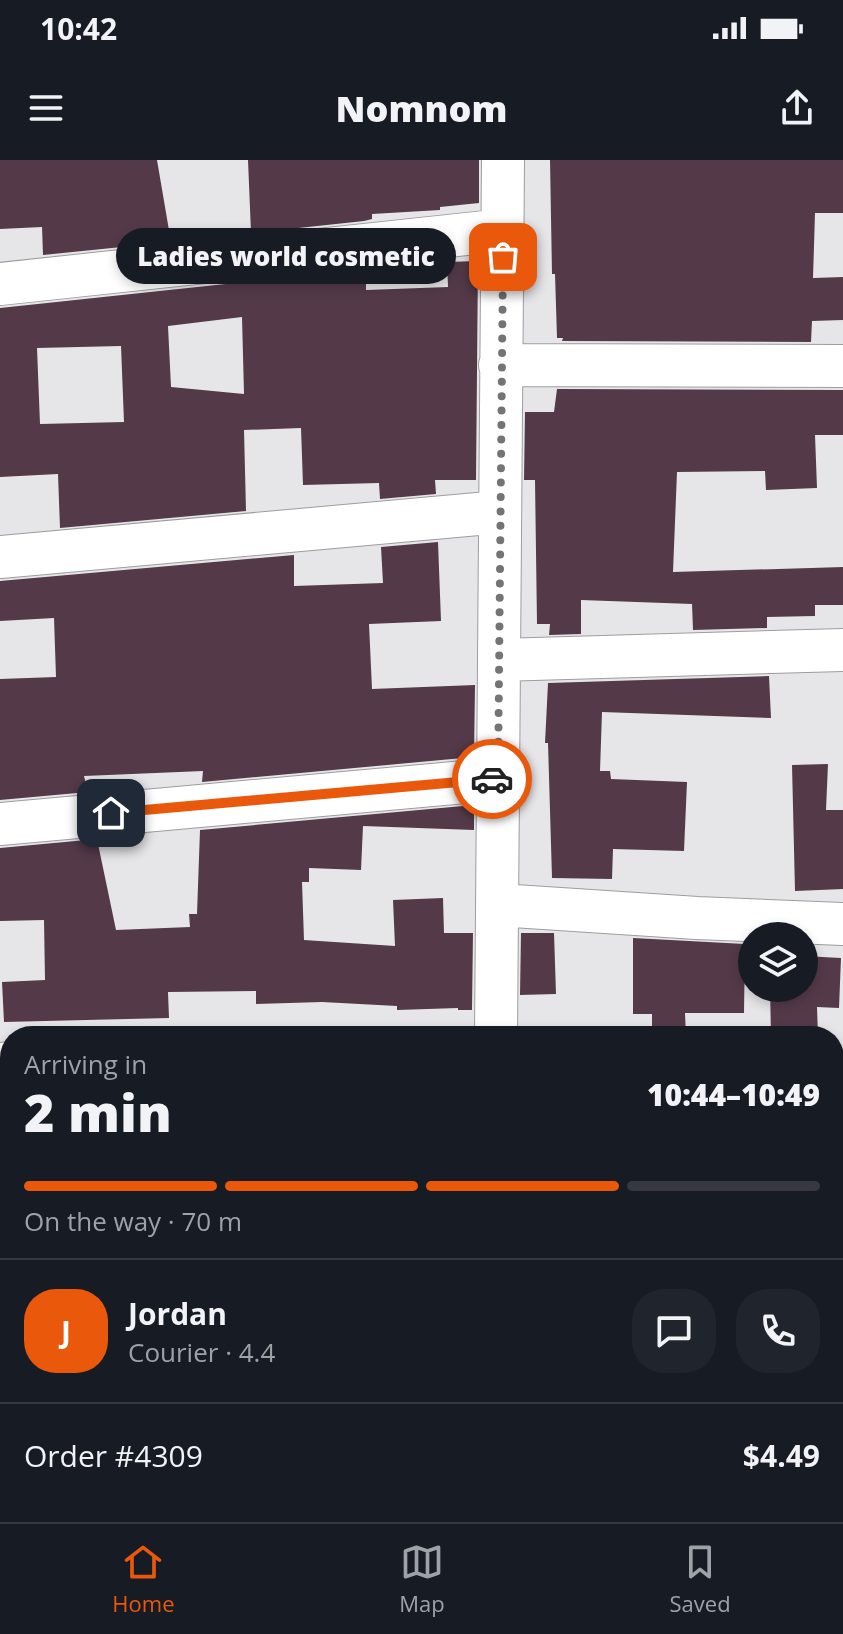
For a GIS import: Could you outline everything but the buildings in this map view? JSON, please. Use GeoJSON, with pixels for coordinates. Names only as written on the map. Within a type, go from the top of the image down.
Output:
{"type":"FeatureCollection","features":[{"type":"Feature","properties":{"kind":"street"},"geometry":{"type":"LineString","coordinates":[[496,1026],[503,160]]}},
{"type":"Feature","properties":{"kind":"street"},"geometry":{"type":"LineString","coordinates":[[0,284],[504,230]]}},
{"type":"Feature","properties":{"kind":"street"},"geometry":{"type":"LineString","coordinates":[[500,365],[843,366]]}},
{"type":"Feature","properties":{"kind":"street"},"geometry":{"type":"LineString","coordinates":[[0,557],[500,512]]}},
{"type":"Feature","properties":{"kind":"street"},"geometry":{"type":"LineString","coordinates":[[500,660],[843,650]]}},
{"type":"Feature","properties":{"kind":"street"},"geometry":{"type":"LineString","coordinates":[[0,824],[498,779]]}},
{"type":"Feature","properties":{"kind":"street"},"geometry":{"type":"LineString","coordinates":[[498,905],[843,924]]}},
{"type":"Feature","properties":{"kind":"way so far"},"geometry":{"type":"LineString","coordinates":[[492,779],[498,779],[503,257]]}},
{"type":"Feature","properties":{"kind":"place","name":"Ladies world cosmetic"},"geometry":{"type":"Point","coordinates":[503,257]}},
{"type":"Feature","properties":{"kind":"route"},"geometry":{"type":"LineString","coordinates":[[111,813],[492,779]]}}]}
